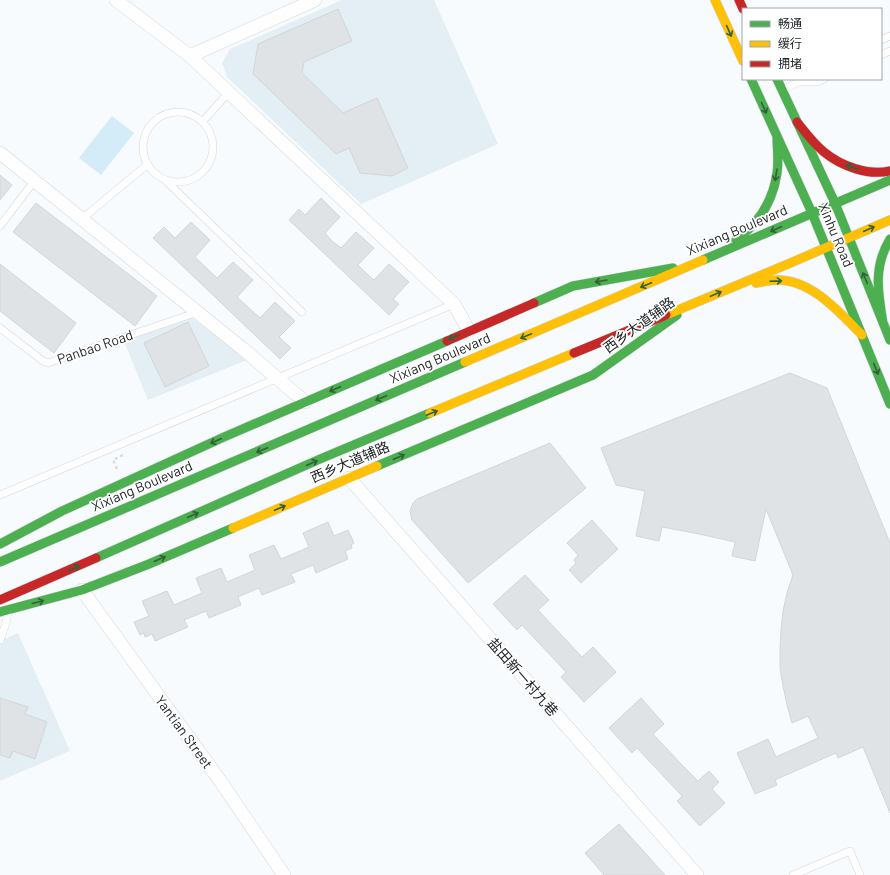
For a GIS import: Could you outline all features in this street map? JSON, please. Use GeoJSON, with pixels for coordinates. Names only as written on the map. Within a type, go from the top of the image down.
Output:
{"type":"FeatureCollection","features":[{"type":"Feature","properties":{"kind":"main road"},"geometry":{"type":"LineString","coordinates":[[715,0],[742,60]]}},
{"type":"Feature","properties":{"kind":"main road","name":"Xinhu Road"},"geometry":{"type":"LineString","coordinates":[[751,80],[812,214],[890,404]]}},
{"type":"Feature","properties":{"kind":"main road","name":"Xinhu Road"},"geometry":{"type":"LineString","coordinates":[[777,80],[835,204],[890,340]]}},
{"type":"Feature","properties":{"kind":"main road"},"geometry":{"type":"LineString","coordinates":[[797,122],[824,152],[848,166],[878,173],[890,171]]}},
{"type":"Feature","properties":{"kind":"main road"},"geometry":{"type":"LineString","coordinates":[[717,254],[749,230],[760,218],[769,199],[776,175],[778,157],[777,136]]}},
{"type":"Feature","properties":{"kind":"main road","name":"Xixiang Boulevard"},"geometry":{"type":"LineString","coordinates":[[0,562],[890,180]]}},
{"type":"Feature","properties":{"kind":"main road"},"geometry":{"type":"LineString","coordinates":[[3,599],[320,459],[890,220]]}},
{"type":"Feature","properties":{"kind":"main road"},"geometry":{"type":"LineString","coordinates":[[883,323],[878,300],[878,282],[882,256],[890,239]]}},
{"type":"Feature","properties":{"kind":"main road"},"geometry":{"type":"LineString","coordinates":[[0,544],[62,511],[224,438],[573,286],[695,264]]}},
{"type":"Feature","properties":{"kind":"main road"},"geometry":{"type":"LineString","coordinates":[[738,285],[780,280],[805,286],[824,298],[862,335]]}},
{"type":"Feature","properties":{"kind":"main road","name":"西乡大道辅路"},"geometry":{"type":"LineString","coordinates":[[4,611],[82,590],[149,564],[593,375],[695,302]]}},
{"type":"Feature","properties":{"kind":"street"},"geometry":{"type":"LineString","coordinates":[[116,0],[190,56],[229,92],[454,304],[469,331]]}},
{"type":"Feature","properties":{"kind":"street"},"geometry":{"type":"LineString","coordinates":[[190,56],[315,0]]}},
{"type":"Feature","properties":{"kind":"street"},"geometry":{"type":"LineString","coordinates":[[0,152],[198,312],[305,402]]}},
{"type":"Feature","properties":{"kind":"street","name":"盐田新一村九巷"},"geometry":{"type":"LineString","coordinates":[[349,478],[697,875]]}},
{"type":"Feature","properties":{"kind":"street","name":"Yantian Street"},"geometry":{"type":"LineString","coordinates":[[82,590],[221,782],[284,875]]}},
{"type":"Feature","properties":{"kind":"lane"},"geometry":{"type":"LineString","coordinates":[[782,90],[801,81],[817,82],[822,80]]}},
{"type":"Feature","properties":{"kind":"lane"},"geometry":{"type":"LineString","coordinates":[[203,121],[229,92]]}},
{"type":"Feature","properties":{"kind":"lane"},"geometry":{"type":"LineString","coordinates":[[164,179],[174,182],[193,179],[204,172],[208,166],[213,154],[214,143],[210,131],[203,121],[192,114],[178,112],[166,113],[149,127],[145,134],[143,146],[143,153],[148,164],[154,172],[164,179],[302,312]]}},
{"type":"Feature","properties":{"kind":"lane"},"geometry":{"type":"LineString","coordinates":[[83,218],[148,164]]}},
{"type":"Feature","properties":{"kind":"lane"},"geometry":{"type":"LineString","coordinates":[[0,226],[35,180]]}},
{"type":"Feature","properties":{"kind":"lane"},"geometry":{"type":"LineString","coordinates":[[0,495],[454,304]]}},
{"type":"Feature","properties":{"kind":"lane","name":"Panbao Road"},"geometry":{"type":"LineString","coordinates":[[0,328],[43,361],[48,363],[198,312]]}},
{"type":"Feature","properties":{"kind":"lane"},"geometry":{"type":"LineString","coordinates":[[0,640],[6,623],[3,599]]}},
{"type":"Feature","properties":{"kind":"lane"},"geometry":{"type":"LineString","coordinates":[[793,875],[850,851],[860,875]]}},
{"type":"Feature","properties":{"kind":"path"},"geometry":{"type":"LineString","coordinates":[[117,469],[113,460],[119,457]]}},
{"type":"Feature","properties":{"kind":"shaded area"},"geometry":{"type":"Polygon","coordinates":[[[342,0],[434,0],[498,144],[361,204],[227,77],[222,63],[230,49],[342,0]]]}},
{"type":"Feature","properties":{"kind":"shaded area"},"geometry":{"type":"Polygon","coordinates":[[[112,116],[134,133],[101,175],[79,158],[112,116]]]}},
{"type":"Feature","properties":{"kind":"shaded area"},"geometry":{"type":"Polygon","coordinates":[[[191,317],[247,360],[148,400],[123,339],[191,317]]]}},
{"type":"Feature","properties":{"kind":"shaded area"},"geometry":{"type":"Polygon","coordinates":[[[18,633],[70,751],[0,781],[0,641],[18,633]]]}},
{"type":"Feature","properties":{"kind":"building"},"geometry":{"type":"Polygon","coordinates":[[[338,9],[352,41],[304,62],[302,73],[343,113],[377,98],[408,168],[392,176],[360,173],[349,148],[336,154],[253,74],[258,44],[338,9]]]}},
{"type":"Feature","properties":{"kind":"building"},"geometry":{"type":"Polygon","coordinates":[[[0,175],[12,185],[0,200],[0,175]]]}},
{"type":"Feature","properties":{"kind":"building"},"geometry":{"type":"Polygon","coordinates":[[[321,198],[340,217],[325,233],[332,241],[341,248],[356,232],[374,248],[358,265],[366,273],[374,280],[389,264],[409,282],[393,299],[399,304],[389,315],[289,220],[299,209],[305,215],[321,198]]]}},
{"type":"Feature","properties":{"kind":"building"},"geometry":{"type":"Polygon","coordinates":[[[36,203],[157,296],[135,326],[13,232],[36,203]]]}},
{"type":"Feature","properties":{"kind":"building"},"geometry":{"type":"Polygon","coordinates":[[[191,222],[210,240],[195,257],[217,278],[233,262],[253,280],[237,297],[260,318],[275,302],[295,321],[279,337],[291,348],[280,359],[153,238],[164,227],[175,238],[191,222]]]}},
{"type":"Feature","properties":{"kind":"building"},"geometry":{"type":"Polygon","coordinates":[[[0,264],[76,323],[54,353],[0,311],[0,264]]]}},
{"type":"Feature","properties":{"kind":"building"},"geometry":{"type":"Polygon","coordinates":[[[188,322],[209,366],[165,387],[144,343],[188,322]]]}},
{"type":"Feature","properties":{"kind":"building"},"geometry":{"type":"Polygon","coordinates":[[[790,373],[827,388],[890,543],[890,813],[863,747],[838,758],[836,753],[775,780],[777,785],[755,794],[737,753],[768,739],[776,757],[818,738],[808,716],[792,723],[787,705],[780,668],[780,649],[783,611],[793,575],[766,509],[755,561],[732,556],[735,542],[699,534],[662,527],[659,541],[636,536],[645,491],[616,485],[601,448],[790,373]]]}},
{"type":"Feature","properties":{"kind":"building"},"geometry":{"type":"Polygon","coordinates":[[[550,443],[586,488],[468,583],[412,520],[410,511],[413,503],[417,499],[550,443]]]}},
{"type":"Feature","properties":{"kind":"building"},"geometry":{"type":"Polygon","coordinates":[[[592,520],[618,549],[581,583],[569,570],[576,563],[574,560],[578,555],[567,543],[592,520]]]}},
{"type":"Feature","properties":{"kind":"building"},"geometry":{"type":"Polygon","coordinates":[[[328,522],[334,536],[348,530],[354,543],[351,545],[352,548],[345,551],[348,559],[316,573],[313,565],[291,574],[295,582],[262,595],[259,588],[238,597],[241,605],[209,618],[206,611],[184,620],[188,627],[155,641],[152,634],[145,637],[144,633],[140,635],[134,622],[149,616],[142,601],[167,591],[174,605],[202,593],[196,578],[221,568],[227,582],[255,570],[249,555],[274,545],[281,559],[309,547],[303,533],[328,522]]]}},
{"type":"Feature","properties":{"kind":"building"},"geometry":{"type":"Polygon","coordinates":[[[525,575],[549,600],[538,610],[582,657],[593,647],[616,672],[584,702],[561,677],[566,672],[522,625],[517,630],[493,604],[525,575]]]}},
{"type":"Feature","properties":{"kind":"building"},"geometry":{"type":"Polygon","coordinates":[[[0,698],[28,707],[25,714],[47,722],[35,759],[13,751],[10,758],[0,755],[0,698]]]}},
{"type":"Feature","properties":{"kind":"building"},"geometry":{"type":"Polygon","coordinates":[[[641,698],[664,724],[653,734],[698,781],[709,771],[719,782],[712,789],[725,803],[700,826],[677,801],[682,796],[637,748],[632,753],[609,728],[641,698]]]}},
{"type":"Feature","properties":{"kind":"building"},"geometry":{"type":"Polygon","coordinates":[[[619,824],[665,875],[604,875],[585,853],[619,824]]]}},
{"type":"Feature","properties":{"kind":"traffic: fast"},"geometry":{"type":"LineString","coordinates":[[751,80],[812,213],[890,404]]}},
{"type":"Feature","properties":{"kind":"traffic: fast"},"geometry":{"type":"LineString","coordinates":[[777,80],[835,203],[890,340]]}},
{"type":"Feature","properties":{"kind":"traffic: fast"},"geometry":{"type":"LineString","coordinates":[[736,240],[758,219],[772,193],[778,168],[777,136]]}},
{"type":"Feature","properties":{"kind":"traffic: fast"},"geometry":{"type":"LineString","coordinates":[[703,260],[890,180]]}},
{"type":"Feature","properties":{"kind":"traffic: fast"},"geometry":{"type":"LineString","coordinates":[[883,323],[878,280],[881,260],[890,239]]}},
{"type":"Feature","properties":{"kind":"traffic: fast"},"geometry":{"type":"LineString","coordinates":[[534,303],[573,286],[673,268]]}},
{"type":"Feature","properties":{"kind":"traffic: fast"},"geometry":{"type":"LineString","coordinates":[[377,466],[593,375],[677,315]]}},
{"type":"Feature","properties":{"kind":"traffic: fast"},"geometry":{"type":"LineString","coordinates":[[0,544],[62,511],[224,437],[447,341]]}},
{"type":"Feature","properties":{"kind":"traffic: fast"},"geometry":{"type":"LineString","coordinates":[[0,562],[465,362]]}},
{"type":"Feature","properties":{"kind":"traffic: fast"},"geometry":{"type":"LineString","coordinates":[[96,558],[320,459],[430,413]]}},
{"type":"Feature","properties":{"kind":"traffic: fast"},"geometry":{"type":"LineString","coordinates":[[0,612],[82,590],[149,564],[233,528]]}},
{"type":"Feature","properties":{"kind":"traffic: slow"},"geometry":{"type":"LineString","coordinates":[[715,0],[742,59]]}},
{"type":"Feature","properties":{"kind":"traffic: slow"},"geometry":{"type":"LineString","coordinates":[[666,315],[890,220]]}},
{"type":"Feature","properties":{"kind":"traffic: slow"},"geometry":{"type":"LineString","coordinates":[[465,362],[703,260]]}},
{"type":"Feature","properties":{"kind":"traffic: slow"},"geometry":{"type":"LineString","coordinates":[[756,283],[778,280],[790,281],[802,286],[824,299],[862,335]]}},
{"type":"Feature","properties":{"kind":"traffic: slow"},"geometry":{"type":"LineString","coordinates":[[430,413],[574,353]]}},
{"type":"Feature","properties":{"kind":"traffic: slow"},"geometry":{"type":"LineString","coordinates":[[233,528],[377,466]]}},
{"type":"Feature","properties":{"kind":"traffic: jam"},"geometry":{"type":"LineString","coordinates":[[739,0],[743,8]]}},
{"type":"Feature","properties":{"kind":"traffic: jam"},"geometry":{"type":"LineString","coordinates":[[797,122],[820,149],[838,162],[864,171],[890,171]]}},
{"type":"Feature","properties":{"kind":"traffic: jam"},"geometry":{"type":"LineString","coordinates":[[447,341],[534,303]]}},
{"type":"Feature","properties":{"kind":"traffic: jam"},"geometry":{"type":"LineString","coordinates":[[574,353],[666,315]]}},
{"type":"Feature","properties":{"kind":"traffic: jam"},"geometry":{"type":"LineString","coordinates":[[0,600],[96,558]]}}]}
